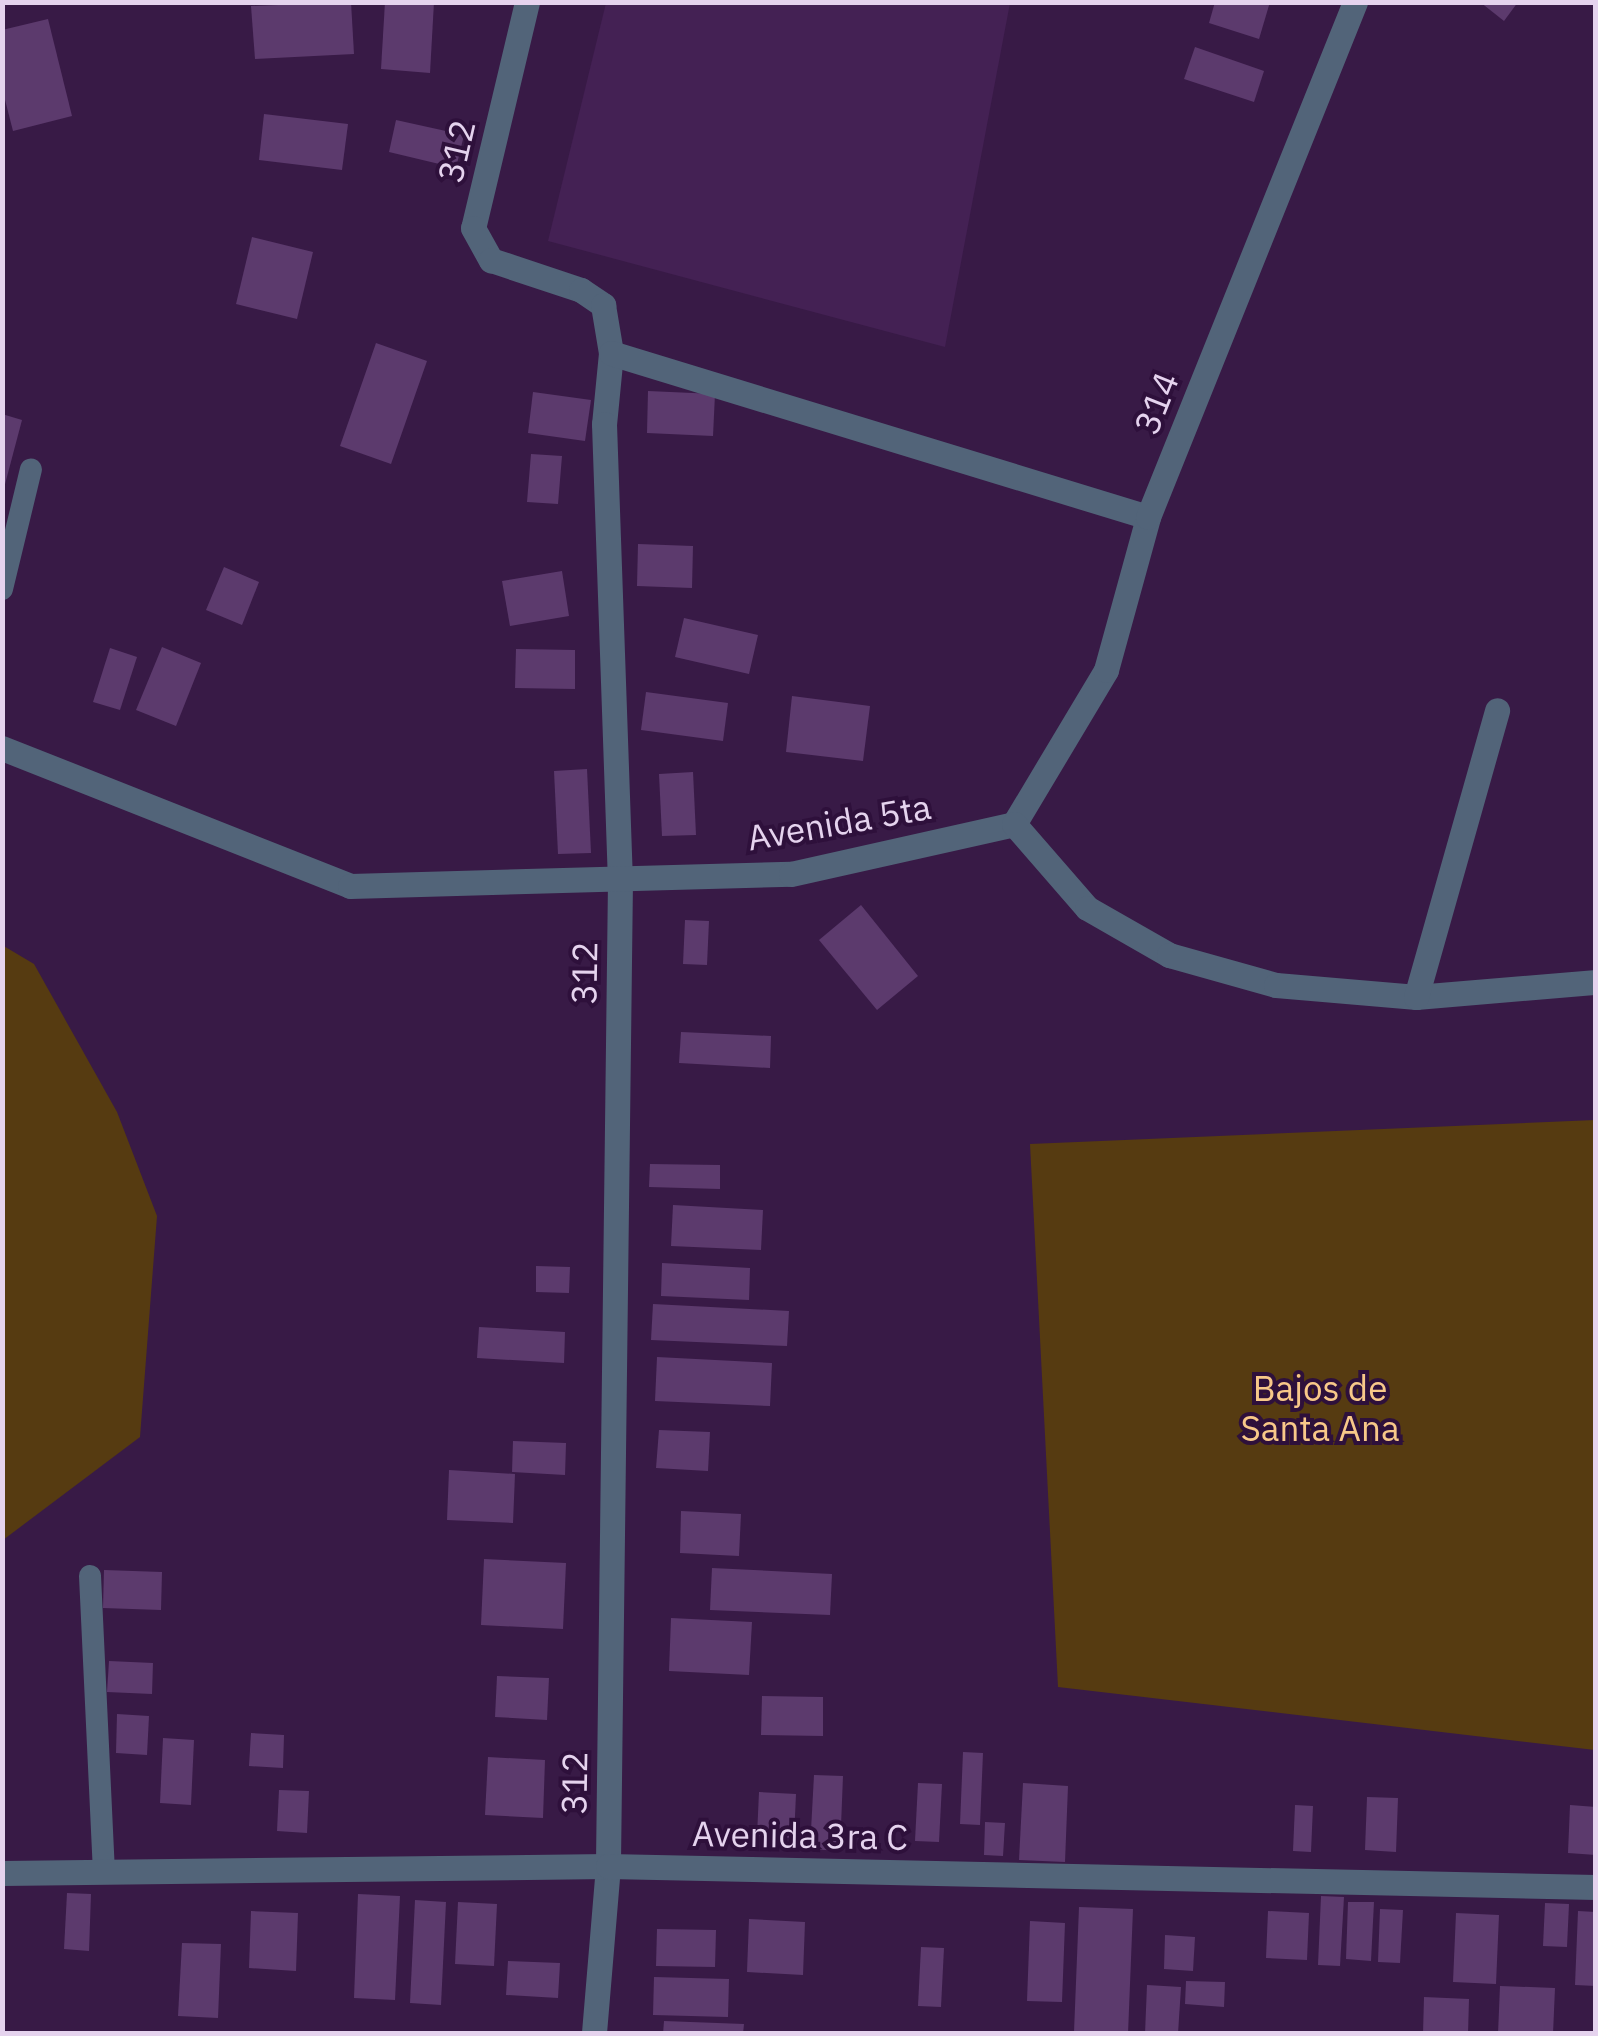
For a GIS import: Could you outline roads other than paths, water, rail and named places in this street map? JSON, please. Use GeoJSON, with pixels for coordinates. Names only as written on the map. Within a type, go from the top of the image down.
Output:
{"type":"FeatureCollection","features":[{"type":"Feature","properties":{"kind":"street","name":"312"},"geometry":{"type":"LineString","coordinates":[[527,2],[474,228],[491,260],[582,290],[603,305],[611,352],[604,424],[620,880],[608,1866],[594,2034]]}},
{"type":"Feature","properties":{"kind":"street","name":"314"},"geometry":{"type":"LineString","coordinates":[[1014,824],[1106,670],[1148,516],[1355,2]]}},
{"type":"Feature","properties":{"kind":"street"},"geometry":{"type":"LineString","coordinates":[[611,352],[1148,516]]}},
{"type":"Feature","properties":{"kind":"street"},"geometry":{"type":"LineString","coordinates":[[1416,997],[1497,710]]}},
{"type":"Feature","properties":{"kind":"street","name":"Avenida 5ta"},"geometry":{"type":"LineString","coordinates":[[2,748],[350,886],[791,874],[1014,824]]}},
{"type":"Feature","properties":{"kind":"street"},"geometry":{"type":"LineString","coordinates":[[1014,824],[1087,908],[1170,956],[1276,985],[1416,997],[1596,982]]}},
{"type":"Feature","properties":{"kind":"street","name":"Avenida 3ra C"},"geometry":{"type":"LineString","coordinates":[[2,1873],[608,1866],[1596,1887]]}},
{"type":"Feature","properties":{"kind":"lane"},"geometry":{"type":"LineString","coordinates":[[2,589],[31,469]]}},
{"type":"Feature","properties":{"kind":"lane"},"geometry":{"type":"LineString","coordinates":[[90,1576],[104,1872]]}},
{"type":"Feature","properties":{"kind":"park label","name":"Bajos de Santa Ana"},"geometry":{"type":"Point","coordinates":[1320,1408]}}]}
